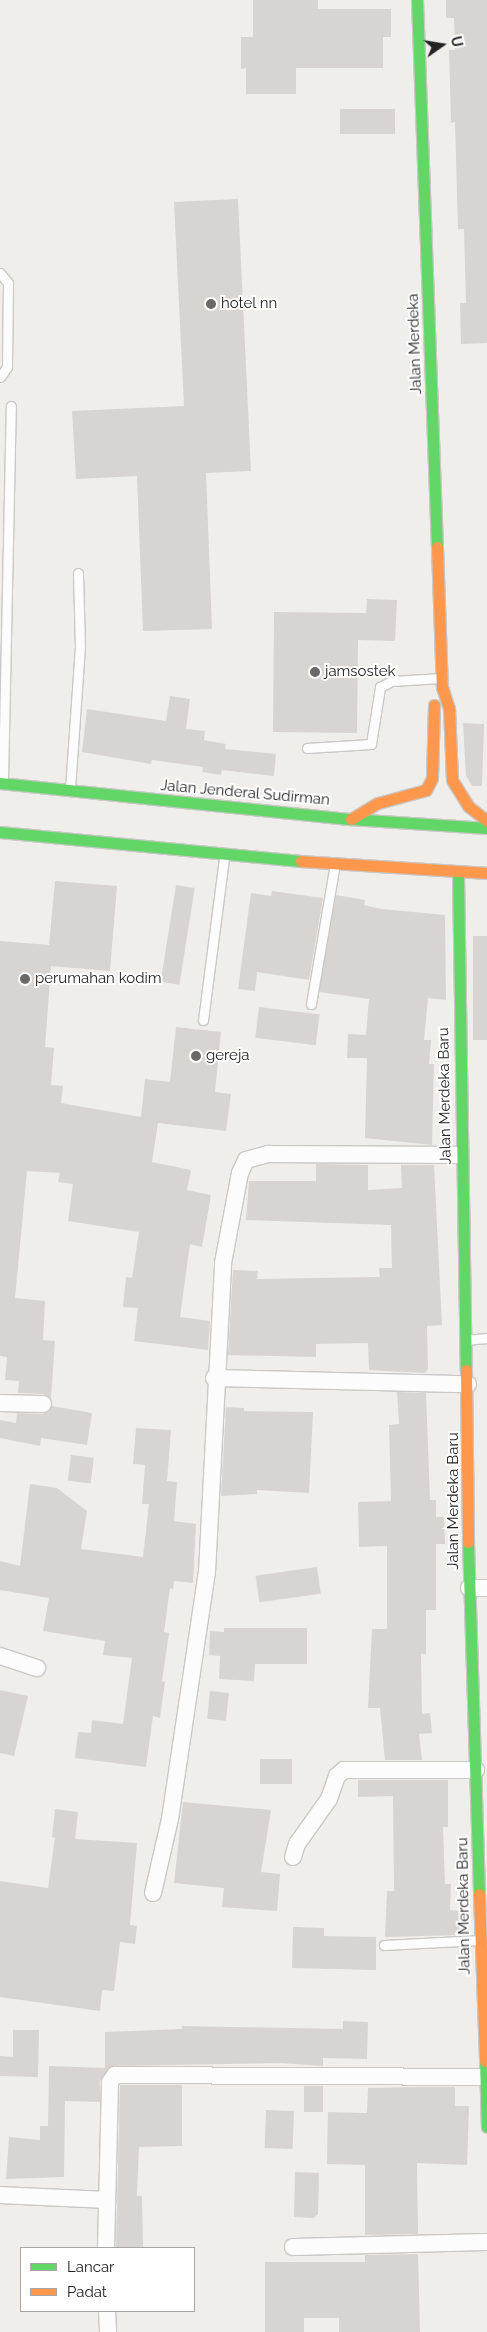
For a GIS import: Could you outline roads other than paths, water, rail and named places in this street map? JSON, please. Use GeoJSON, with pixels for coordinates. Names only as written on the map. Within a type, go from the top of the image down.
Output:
{"type":"FeatureCollection","features":[{"type":"Feature","properties":{"kind":"street","name":"Jalan Merdeka"},"geometry":{"type":"LineString","coordinates":[[417,0],[442,683],[449,708],[452,780],[468,806],[487,821]]}},
{"type":"Feature","properties":{"kind":"street","name":"Jalan Merdeka"},"geometry":{"type":"LineString","coordinates":[[351,819],[386,800],[426,790],[432,778],[433,706],[442,683]]}},
{"type":"Feature","properties":{"kind":"street","name":"Jalan Jenderal Sudirman"},"geometry":{"type":"LineString","coordinates":[[1,783],[70,792],[351,819],[487,828]]}},
{"type":"Feature","properties":{"kind":"street"},"geometry":{"type":"LineString","coordinates":[[0,832],[225,856],[458,874],[487,873]]}},
{"type":"Feature","properties":{"kind":"street","name":"Jalan Merdeka Baru"},"geometry":{"type":"LineString","coordinates":[[458,874],[460,1155],[468,1384],[469,1588],[480,1711],[476,1770],[487,2127]]}},
{"type":"Feature","properties":{"kind":"street"},"geometry":{"type":"LineString","coordinates":[[153,1893],[170,1819],[207,1572],[214,1378],[223,1263],[240,1173],[246,1160],[269,1154],[460,1155]]}},
{"type":"Feature","properties":{"kind":"street"},"geometry":{"type":"LineString","coordinates":[[214,1378],[468,1384]]}},
{"type":"Feature","properties":{"kind":"street"},"geometry":{"type":"LineString","coordinates":[[0,1403],[43,1404]]}},
{"type":"Feature","properties":{"kind":"street"},"geometry":{"type":"LineString","coordinates":[[469,1588],[487,1588]]}},
{"type":"Feature","properties":{"kind":"street"},"geometry":{"type":"LineString","coordinates":[[0,1656],[37,1668]]}},
{"type":"Feature","properties":{"kind":"street"},"geometry":{"type":"LineString","coordinates":[[293,1857],[297,1844],[328,1799],[337,1776],[344,1770],[476,1770]]}},
{"type":"Feature","properties":{"kind":"street"},"geometry":{"type":"LineString","coordinates":[[106,2247],[105,2200],[110,2082],[115,2075],[485,2077]]}},
{"type":"Feature","properties":{"kind":"street"},"geometry":{"type":"LineString","coordinates":[[0,2195],[105,2200]]}},
{"type":"Feature","properties":{"kind":"street"},"geometry":{"type":"LineString","coordinates":[[293,2247],[487,2242]]}},
{"type":"Feature","properties":{"kind":"street"},"geometry":{"type":"LineString","coordinates":[[107,2312],[108,2332]]}},
{"type":"Feature","properties":{"kind":"lane"},"geometry":{"type":"LineString","coordinates":[[0,273],[8,283],[4,327],[7,367],[0,377]]}},
{"type":"Feature","properties":{"kind":"lane"},"geometry":{"type":"LineString","coordinates":[[1,783],[11,406]]}},
{"type":"Feature","properties":{"kind":"lane"},"geometry":{"type":"LineString","coordinates":[[70,792],[80,646],[78,574]]}},
{"type":"Feature","properties":{"kind":"lane"},"geometry":{"type":"LineString","coordinates":[[307,748],[371,744],[380,687],[392,681],[442,683]]}},
{"type":"Feature","properties":{"kind":"lane"},"geometry":{"type":"LineString","coordinates":[[203,1020],[225,856]]}},
{"type":"Feature","properties":{"kind":"lane"},"geometry":{"type":"LineString","coordinates":[[311,1004],[335,864]]}},
{"type":"Feature","properties":{"kind":"lane"},"geometry":{"type":"LineString","coordinates":[[465,1340],[487,1338]]}},
{"type":"Feature","properties":{"kind":"lane"},"geometry":{"type":"LineString","coordinates":[[384,1945],[480,1940]]}},
{"type":"Feature","properties":{"kind":"place","name":"hotel nn"},"geometry":{"type":"Point","coordinates":[211,304]}},
{"type":"Feature","properties":{"kind":"place","name":"jamsostek"},"geometry":{"type":"Point","coordinates":[315,672]}},
{"type":"Feature","properties":{"kind":"place","name":"perumahan kodim"},"geometry":{"type":"Point","coordinates":[25,979]}},
{"type":"Feature","properties":{"kind":"place","name":"gereja"},"geometry":{"type":"Point","coordinates":[196,1056]}}]}
